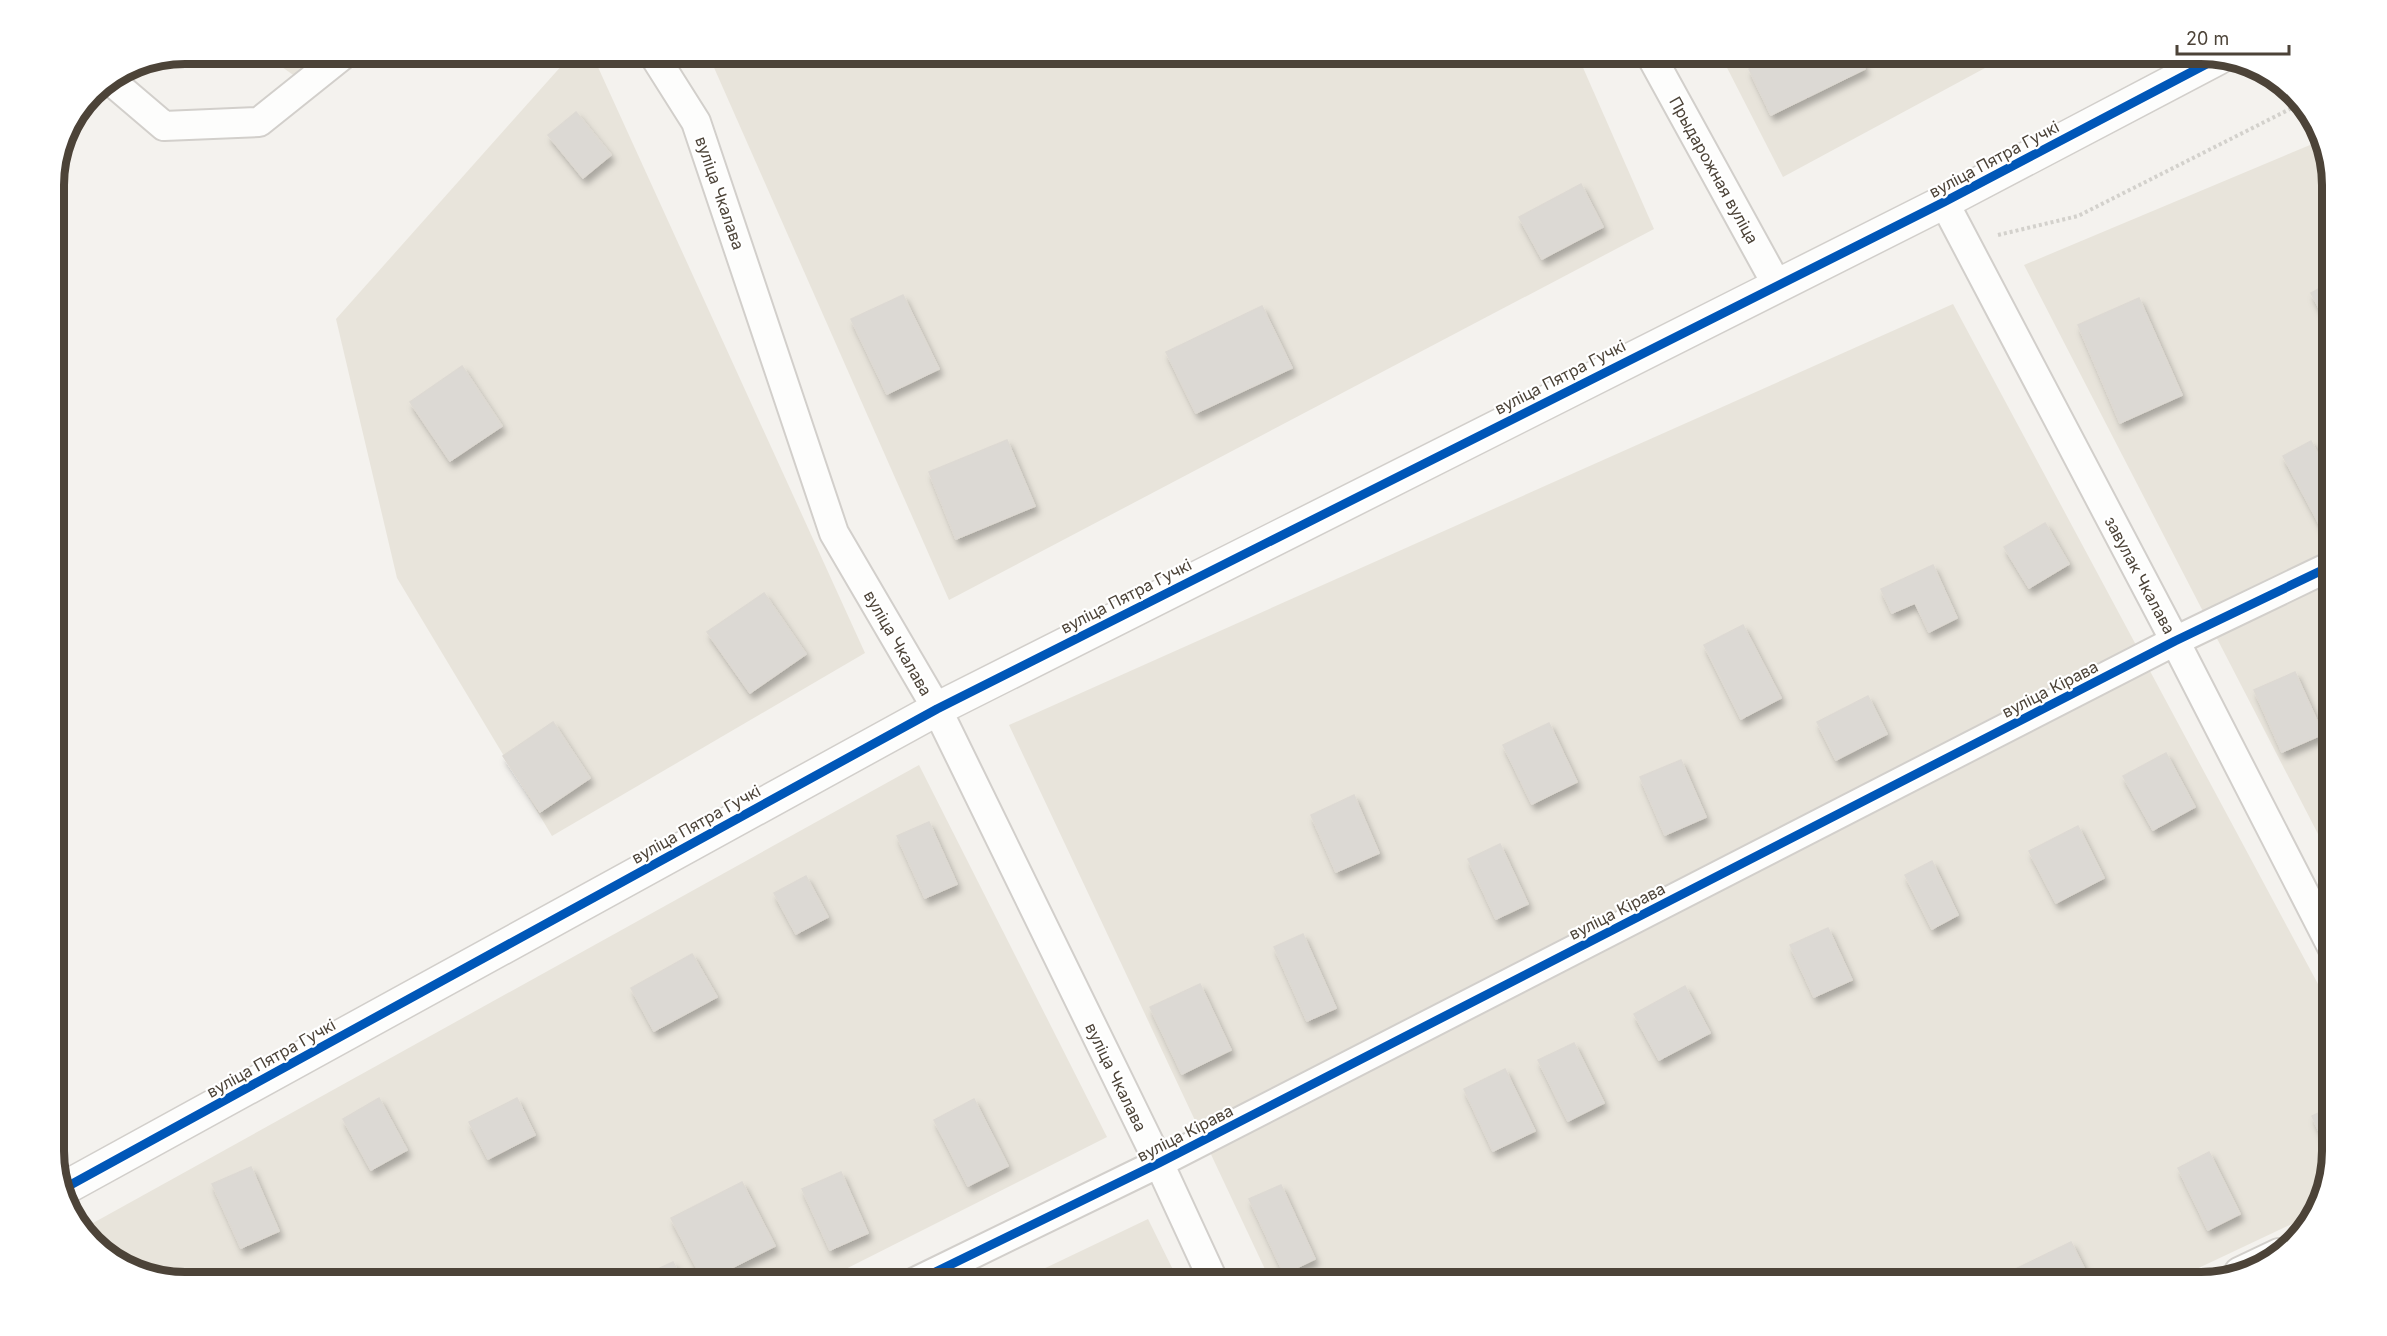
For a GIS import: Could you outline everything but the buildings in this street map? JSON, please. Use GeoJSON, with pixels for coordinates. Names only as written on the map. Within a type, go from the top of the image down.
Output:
{"type":"FeatureCollection","features":[{"type":"Feature","properties":{"kind":"street","name":"Прыдарожная вуліца"},"geometry":{"type":"LineString","coordinates":[[1656,64],[1777,285]]}},
{"type":"Feature","properties":{"kind":"street","name":"вуліца Пятра Гучкі"},"geometry":{"type":"LineString","coordinates":[[70,1185],[937,709],[1944,202],[2206,64]]}},
{"type":"Feature","properties":{"kind":"street"},"geometry":{"type":"LineString","coordinates":[[117,86],[164,126],[259,122],[330,65]]}},
{"type":"Feature","properties":{"kind":"street","name":"вуліца Чкалава"},"geometry":{"type":"LineString","coordinates":[[660,65],[696,122],[834,533],[937,709],[1159,1163],[1209,1272]]}},
{"type":"Feature","properties":{"kind":"street","name":"завулак Чкалава"},"geometry":{"type":"LineString","coordinates":[[1944,202],[2175,641],[2322,928]]}},
{"type":"Feature","properties":{"kind":"street","name":"вуліца Кірава"},"geometry":{"type":"LineString","coordinates":[[936,1272],[1159,1163],[2175,641],[2322,570]]}},
{"type":"Feature","properties":{"kind":"path"},"geometry":{"type":"LineString","coordinates":[[1965,243],[2078,216],[2294,107]]}},
{"type":"Feature","properties":{"kind":"shaded area"},"geometry":{"type":"Polygon","coordinates":[[[1582,64],[1654,229],[949,600],[713,65],[1582,64]]]}},
{"type":"Feature","properties":{"kind":"shaded area"},"geometry":{"type":"Polygon","coordinates":[[[1725,64],[1992,64],[1783,177],[1725,64]]]}},
{"type":"Feature","properties":{"kind":"shaded area"},"geometry":{"type":"Polygon","coordinates":[[[279,65],[305,65],[296,77],[279,65]]]}},
{"type":"Feature","properties":{"kind":"shaded area"},"geometry":{"type":"Polygon","coordinates":[[[562,65],[597,65],[865,653],[552,836],[397,578],[336,319],[562,65]]]}},
{"type":"Feature","properties":{"kind":"shaded area"},"geometry":{"type":"Polygon","coordinates":[[[2315,143],[2322,177],[2322,842],[2024,265],[2315,143]]]}},
{"type":"Feature","properties":{"kind":"shaded area"},"geometry":{"type":"Polygon","coordinates":[[[1953,304],[2322,992],[2322,1151],[2321,1167],[2313,1197],[2301,1220],[2190,1272],[1266,1272],[1009,725],[1953,304]]]}},
{"type":"Feature","properties":{"kind":"shaded area"},"geometry":{"type":"Polygon","coordinates":[[[919,765],[1107,1137],[840,1272],[185,1272],[139,1262],[112,1247],[90,1225],[919,765]]]}},
{"type":"Feature","properties":{"kind":"shaded area"},"geometry":{"type":"Polygon","coordinates":[[[1148,1219],[1174,1272],[1037,1272],[1148,1219]]]}},
{"type":"Feature","properties":{"kind":"cycle path"},"geometry":{"type":"LineString","coordinates":[[70,1185],[937,709],[1944,202],[2206,64]]}},
{"type":"Feature","properties":{"kind":"cycle path"},"geometry":{"type":"LineString","coordinates":[[936,1272],[1159,1163],[2175,641],[2322,570]]}}]}
